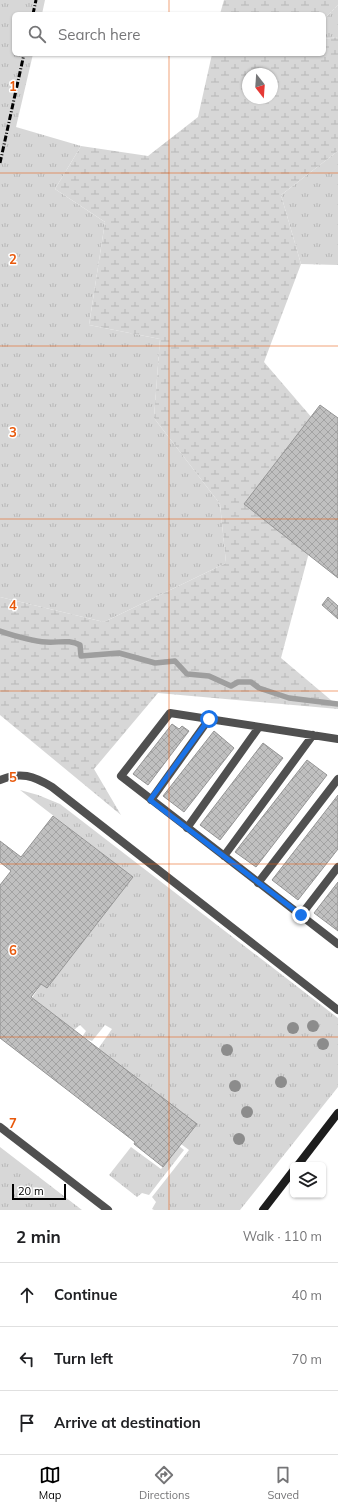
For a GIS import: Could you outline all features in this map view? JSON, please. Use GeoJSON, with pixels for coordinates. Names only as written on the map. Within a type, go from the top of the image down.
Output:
{"type":"FeatureCollection","features":[{"type":"Feature","properties":{"kind":"main road"},"geometry":{"type":"LineString","coordinates":[[300,1162],[338,1113]]}},
{"type":"Feature","properties":{"kind":"main road"},"geometry":{"type":"LineString","coordinates":[[263,1210],[290,1175]]}},
{"type":"Feature","properties":{"kind":"lane"},"geometry":{"type":"LineString","coordinates":[[338,739],[170,713],[121,776],[150,800],[338,944]]}},
{"type":"Feature","properties":{"kind":"lane"},"geometry":{"type":"LineString","coordinates":[[150,800],[209,719]]}},
{"type":"Feature","properties":{"kind":"lane"},"geometry":{"type":"LineString","coordinates":[[187,828],[259,727]]}},
{"type":"Feature","properties":{"kind":"lane"},"geometry":{"type":"LineString","coordinates":[[224,856],[313,735]]}},
{"type":"Feature","properties":{"kind":"lane"},"geometry":{"type":"LineString","coordinates":[[0,780],[8,777],[23,775],[38,778],[52,787],[338,1010]]}},
{"type":"Feature","properties":{"kind":"lane"},"geometry":{"type":"LineString","coordinates":[[258,883],[338,779]]}},
{"type":"Feature","properties":{"kind":"lane"},"geometry":{"type":"LineString","coordinates":[[301,915],[338,867]]}},
{"type":"Feature","properties":{"kind":"lane"},"geometry":{"type":"LineString","coordinates":[[0,1127],[108,1210]]}},
{"type":"Feature","properties":{"kind":"green space"},"geometry":{"type":"Polygon","coordinates":[[[0,0],[45,0],[42,12],[12,12],[12,56],[33,56],[16,127],[81,146],[55,189],[105,222],[89,325],[160,339],[154,418],[220,504],[226,563],[104,622],[0,597],[0,0]]]}},
{"type":"Feature","properties":{"kind":"green space"},"geometry":{"type":"Polygon","coordinates":[[[224,0],[338,0],[338,5],[326,17],[326,12],[221,12],[224,0]]]}},
{"type":"Feature","properties":{"kind":"green space"},"geometry":{"type":"Polygon","coordinates":[[[338,5],[338,37],[326,39],[326,17],[338,5]]]}},
{"type":"Feature","properties":{"kind":"green space"},"geometry":{"type":"Polygon","coordinates":[[[338,37],[338,151],[281,195],[301,264],[264,362],[337,447],[281,658],[338,706],[338,709],[158,693],[94,769],[121,815],[0,715],[0,597],[104,622],[226,563],[220,504],[154,418],[160,339],[89,325],[105,222],[55,189],[81,146],[148,156],[198,117],[212,56],[326,56],[326,39],[338,37]]]}},
{"type":"Feature","properties":{"kind":"green space"},"geometry":{"type":"Polygon","coordinates":[[[338,151],[338,265],[301,264],[281,195],[338,151]]]}},
{"type":"Feature","properties":{"kind":"green space"},"geometry":{"type":"Polygon","coordinates":[[[20,790],[38,795],[60,804],[338,1018],[338,1087],[240,1210],[152,1209],[156,1202],[152,1197],[189,1150],[181,1144],[196,1124],[98,1049],[112,1029],[105,1025],[92,1041],[82,1037],[86,1031],[80,1025],[74,1030],[32,998],[41,984],[47,988],[133,877],[20,790]]]}},
{"type":"Feature","properties":{"kind":"green space"},"geometry":{"type":"Polygon","coordinates":[[[179,1146],[184,1150],[149,1195],[142,1193],[137,1197],[109,1175],[131,1147],[161,1169],[179,1146]]]}},
{"type":"Feature","properties":{"kind":"green space"},"geometry":{"type":"Polygon","coordinates":[[[0,1147],[82,1210],[0,1210],[0,1147]]]}},
{"type":"Feature","properties":{"kind":"building"},"geometry":{"type":"Polygon","coordinates":[[[320,405],[338,418],[338,578],[244,504],[320,405]]]}},
{"type":"Feature","properties":{"kind":"building"},"geometry":{"type":"Polygon","coordinates":[[[328,597],[338,606],[338,619],[322,605],[328,597]]]}},
{"type":"Feature","properties":{"kind":"building"},"geometry":{"type":"Polygon","coordinates":[[[172,724],[179,729],[182,726],[189,731],[148,785],[133,774],[172,724]]]}},
{"type":"Feature","properties":{"kind":"building"},"geometry":{"type":"Polygon","coordinates":[[[214,731],[234,748],[184,812],[163,796],[214,731]]]}},
{"type":"Feature","properties":{"kind":"building"},"geometry":{"type":"Polygon","coordinates":[[[263,743],[283,758],[220,840],[200,825],[263,743]]]}},
{"type":"Feature","properties":{"kind":"building"},"geometry":{"type":"Polygon","coordinates":[[[307,760],[327,775],[256,867],[235,852],[307,760]]]}},
{"type":"Feature","properties":{"kind":"building"},"geometry":{"type":"Polygon","coordinates":[[[338,795],[338,849],[298,900],[272,880],[338,795]]]}},
{"type":"Feature","properties":{"kind":"building"},"geometry":{"type":"Polygon","coordinates":[[[53,816],[133,877],[47,988],[41,984],[31,997],[197,1124],[163,1167],[134,1144],[135,1142],[0,1038],[0,885],[11,871],[0,862],[0,841],[21,857],[53,816]]]}},
{"type":"Feature","properties":{"kind":"building"},"geometry":{"type":"Polygon","coordinates":[[[338,882],[338,931],[314,913],[338,882]]]}},
{"type":"Feature","properties":{"kind":"waterway"},"geometry":{"type":"LineString","coordinates":[[0,631],[35,641],[76,643],[80,645],[81,656],[119,653],[155,663],[175,661],[187,674],[209,676],[231,686],[238,682],[251,682],[259,688],[289,698],[338,704]]}},
{"type":"Feature","properties":{"kind":"railway"},"geometry":{"type":"LineString","coordinates":[[33,12],[36,0]]}},
{"type":"Feature","properties":{"kind":"railway"},"geometry":{"type":"LineString","coordinates":[[0,163],[24,56]]}},
{"type":"Feature","properties":{"kind":"route"},"geometry":{"type":"LineString","coordinates":[[209,719],[150,800],[301,915]]}}]}
